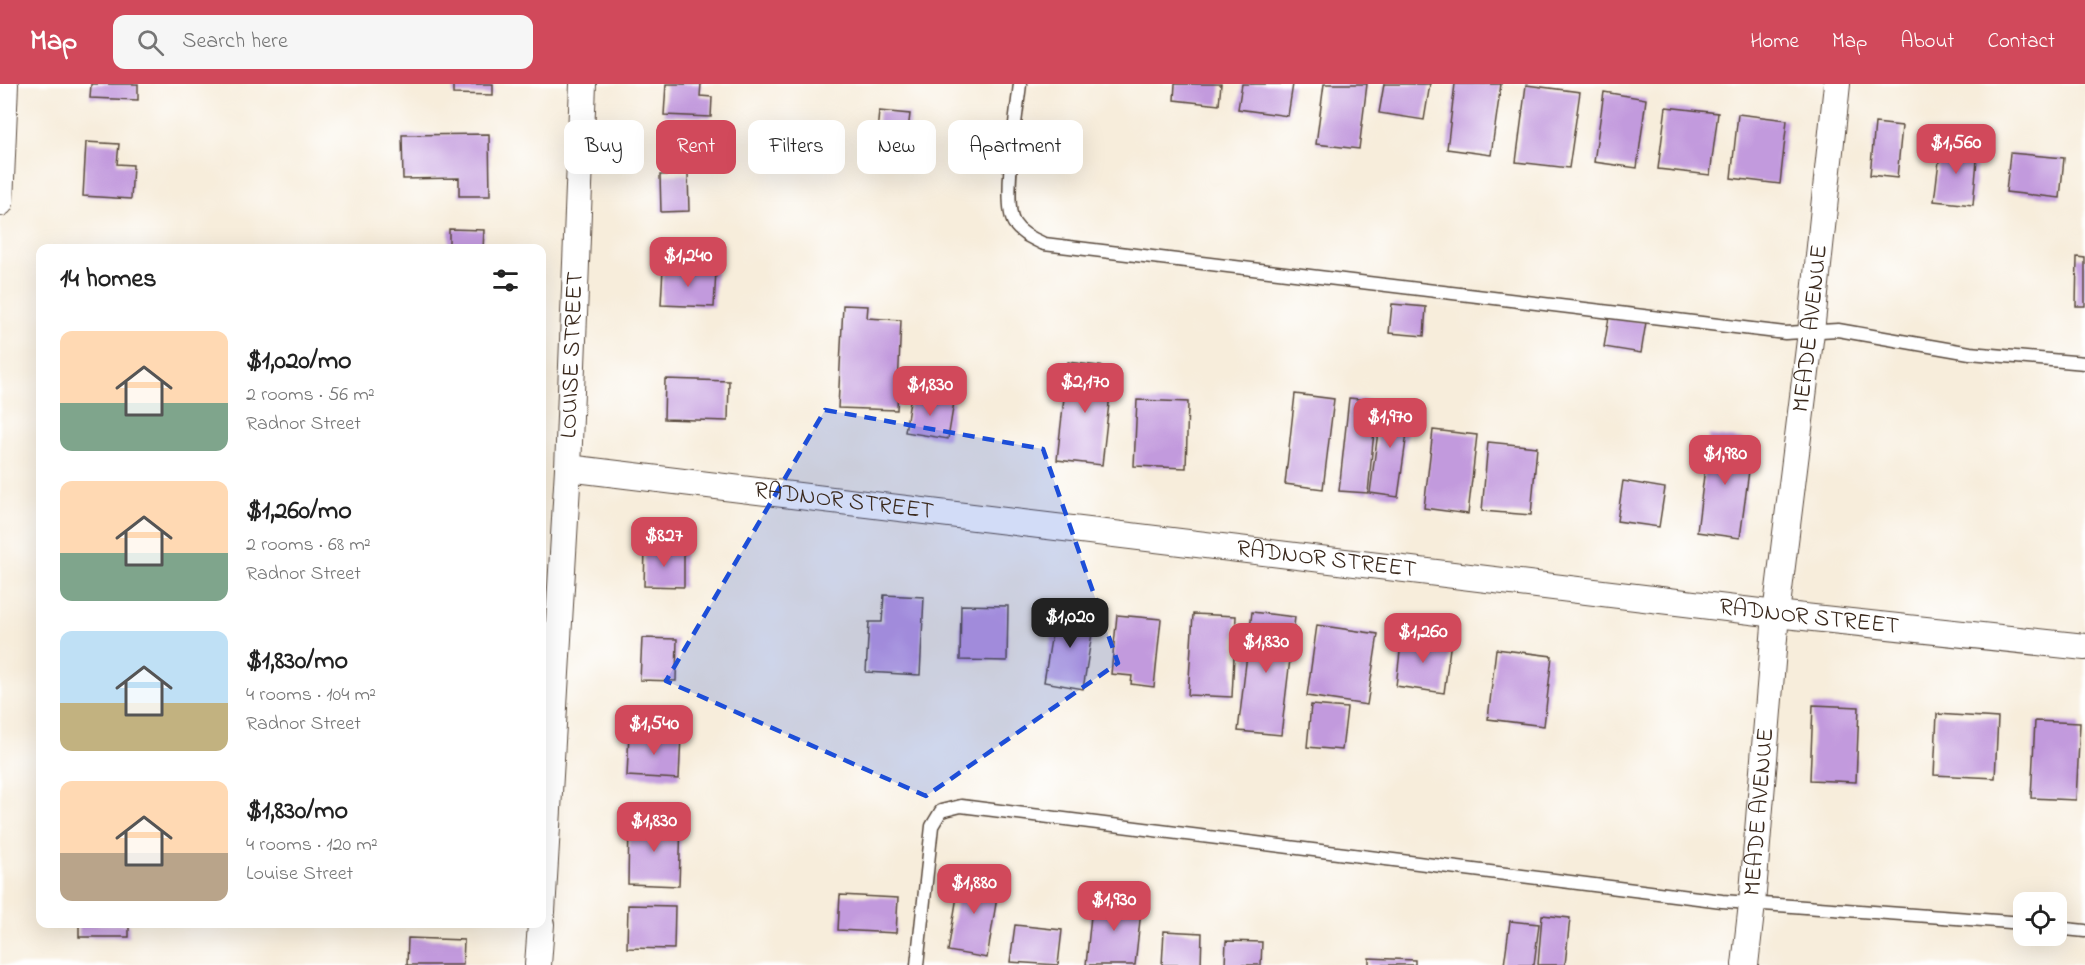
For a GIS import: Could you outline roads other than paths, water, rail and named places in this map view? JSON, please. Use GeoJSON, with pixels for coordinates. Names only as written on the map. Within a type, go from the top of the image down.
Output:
{"type":"FeatureCollection","features":[{"type":"Feature","properties":{"kind":"street"},"geometry":{"type":"LineString","coordinates":[[0,202],[5,84]]}},
{"type":"Feature","properties":{"kind":"street","name":"LOUISE STREET"},"geometry":{"type":"LineString","coordinates":[[546,844],[568,468],[583,84]]}},
{"type":"Feature","properties":{"kind":"street","name":"MEADE AVENUE"},"geometry":{"type":"LineString","coordinates":[[1744,965],[1752,904],[1776,614],[1811,332],[1837,84]]}},
{"type":"Feature","properties":{"kind":"street","name":"RADNOR STREET"},"geometry":{"type":"LineString","coordinates":[[568,468],[1776,614],[2085,648]]}},
{"type":"Feature","properties":{"kind":"street"},"geometry":{"type":"LineString","coordinates":[[538,965],[541,928]]}},
{"type":"Feature","properties":{"kind":"lane"},"geometry":{"type":"LineString","coordinates":[[1020,84],[1008,201],[1012,222],[1025,235],[1044,244],[1785,333],[1838,330],[1970,353],[2085,363]]}},
{"type":"Feature","properties":{"kind":"lane"},"geometry":{"type":"LineString","coordinates":[[918,965],[932,826],[941,812],[961,806],[1752,904],[2013,922]]}},
{"type":"Feature","properties":{"kind":"lane"},"geometry":{"type":"LineString","coordinates":[[2067,929],[2085,931]]}}]}
